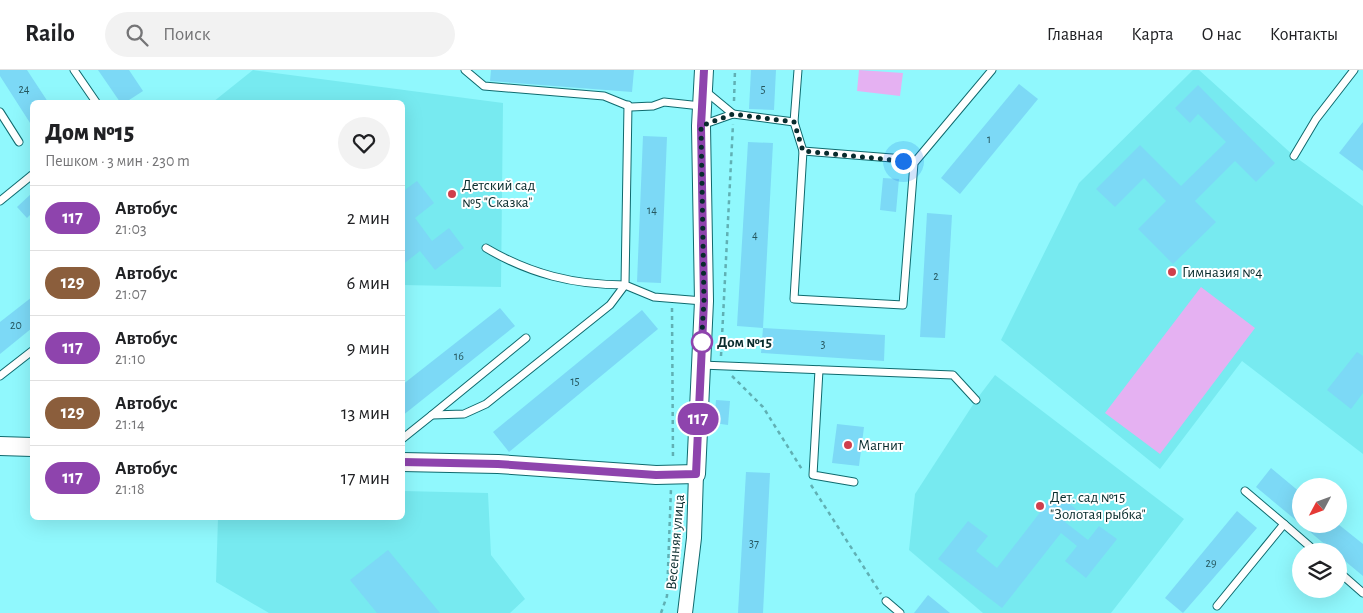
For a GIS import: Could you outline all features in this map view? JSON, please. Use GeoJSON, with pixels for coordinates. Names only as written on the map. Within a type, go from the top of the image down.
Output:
{"type":"FeatureCollection","features":[{"type":"Feature","properties":{"kind":"street"},"geometry":{"type":"LineString","coordinates":[[405,462],[498,464],[656,475],[672,473],[696,474],[704,301],[701,126],[704,70]]}},
{"type":"Feature","properties":{"kind":"street"},"geometry":{"type":"LineString","coordinates":[[0,446],[30,447]]}},
{"type":"Feature","properties":{"kind":"street","name":"Весенняя улица"},"geometry":{"type":"LineString","coordinates":[[685,613],[694,538],[696,474]]}},
{"type":"Feature","properties":{"kind":"lane"},"geometry":{"type":"LineString","coordinates":[[74,70],[95,100]]}},
{"type":"Feature","properties":{"kind":"lane"},"geometry":{"type":"LineString","coordinates":[[465,70],[484,86],[604,96],[628,105],[653,106],[664,102],[703,98],[733,114],[794,122]]}},
{"type":"Feature","properties":{"kind":"lane"},"geometry":{"type":"LineString","coordinates":[[798,70],[794,122],[803,151],[794,299],[903,305],[914,164],[992,70]]}},
{"type":"Feature","properties":{"kind":"lane"},"geometry":{"type":"LineString","coordinates":[[1294,156],[1316,120],[1354,70]]}},
{"type":"Feature","properties":{"kind":"lane"},"geometry":{"type":"LineString","coordinates":[[432,415],[464,414],[486,404],[610,305],[625,285],[628,105]]}},
{"type":"Feature","properties":{"kind":"lane"},"geometry":{"type":"LineString","coordinates":[[0,112],[19,142]]}},
{"type":"Feature","properties":{"kind":"lane"},"geometry":{"type":"LineString","coordinates":[[701,126],[733,114]]}},
{"type":"Feature","properties":{"kind":"lane"},"geometry":{"type":"LineString","coordinates":[[803,151],[892,158],[914,164]]}},
{"type":"Feature","properties":{"kind":"lane"},"geometry":{"type":"LineString","coordinates":[[0,201],[30,177]]}},
{"type":"Feature","properties":{"kind":"lane"},"geometry":{"type":"LineString","coordinates":[[486,248],[514,265],[571,281],[625,285],[654,297],[704,301]]}},
{"type":"Feature","properties":{"kind":"lane"},"geometry":{"type":"LineString","coordinates":[[405,437],[526,338]]}},
{"type":"Feature","properties":{"kind":"lane"},"geometry":{"type":"LineString","coordinates":[[0,376],[30,353]]}},
{"type":"Feature","properties":{"kind":"lane"},"geometry":{"type":"LineString","coordinates":[[701,364],[953,375],[976,400]]}},
{"type":"Feature","properties":{"kind":"lane"},"geometry":{"type":"LineString","coordinates":[[819,370],[813,475],[854,482]]}},
{"type":"Feature","properties":{"kind":"lane"},"geometry":{"type":"LineString","coordinates":[[1245,491],[1306,543]]}},
{"type":"Feature","properties":{"kind":"lane"},"geometry":{"type":"LineString","coordinates":[[1217,606],[1284,524]]}},
{"type":"Feature","properties":{"kind":"lane"},"geometry":{"type":"LineString","coordinates":[[1347,579],[1363,593]]}},
{"type":"Feature","properties":{"kind":"lane"},"geometry":{"type":"LineString","coordinates":[[886,601],[900,613]]}},
{"type":"Feature","properties":{"kind":"path"},"geometry":{"type":"LineString","coordinates":[[720,365],[735,70]]}},
{"type":"Feature","properties":{"kind":"path"},"geometry":{"type":"LineString","coordinates":[[661,613],[667,596],[672,473],[672,299]]}},
{"type":"Feature","properties":{"kind":"shaded area","name":"Детский сад №5 \"Сказка\""},"geometry":{"type":"Polygon","coordinates":[[[253,70],[503,103],[501,287],[405,285],[405,100],[216,100],[253,70]]]}},
{"type":"Feature","properties":{"kind":"shaded area"},"geometry":{"type":"Polygon","coordinates":[[[859,70],[903,73],[900,96],[857,91],[859,70]]]}},
{"type":"Feature","properties":{"kind":"shaded area","name":"Гимназия №4"},"geometry":{"type":"Polygon","coordinates":[[[1193,70],[1199,70],[1294,156],[1363,206],[1363,454],[1242,361],[1160,469],[1001,340],[1079,183],[1193,70]]]}},
{"type":"Feature","properties":{"kind":"shaded area"},"geometry":{"type":"Polygon","coordinates":[[[1201,287],[1255,328],[1160,454],[1105,413],[1201,287]]]}},
{"type":"Feature","properties":{"kind":"shaded area","name":"Дет. сад №15 \"Золотая рыбка\""},"geometry":{"type":"Polygon","coordinates":[[[995,375],[1184,519],[1111,613],[983,613],[909,550],[915,494],[976,400],[995,375]]]}},
{"type":"Feature","properties":{"kind":"shaded area"},"geometry":{"type":"Polygon","coordinates":[[[405,491],[488,493],[491,555],[525,599],[510,613],[269,613],[216,582],[218,520],[405,520],[405,491]]]}},
{"type":"Feature","properties":{"kind":"building"},"geometry":{"type":"Polygon","coordinates":[[[0,70],[27,70],[47,100],[30,100],[30,123],[0,76],[0,70]]]}},
{"type":"Feature","properties":{"kind":"building"},"geometry":{"type":"Polygon","coordinates":[[[98,70],[129,70],[143,91],[129,100],[119,100],[98,70]]]}},
{"type":"Feature","properties":{"kind":"building"},"geometry":{"type":"Polygon","coordinates":[[[491,70],[634,70],[632,92],[490,81],[491,70]]]}},
{"type":"Feature","properties":{"kind":"building"},"geometry":{"type":"Polygon","coordinates":[[[751,70],[776,70],[774,110],[749,109],[751,70]]]}},
{"type":"Feature","properties":{"kind":"building"},"geometry":{"type":"Polygon","coordinates":[[[1019,84],[1038,99],[960,194],[941,178],[1019,84]]]}},
{"type":"Feature","properties":{"kind":"building"},"geometry":{"type":"Polygon","coordinates":[[[1198,85],[1275,163],[1256,182],[1235,161],[1195,201],[1216,222],[1173,264],[1138,229],[1166,201],[1144,178],[1115,207],[1096,189],[1140,145],[1181,186],[1226,142],[1198,114],[1190,123],[1175,108],[1198,85]]]}},
{"type":"Feature","properties":{"kind":"building"},"geometry":{"type":"Polygon","coordinates":[[[1363,122],[1363,171],[1339,153],[1363,122]]]}},
{"type":"Feature","properties":{"kind":"building"},"geometry":{"type":"Polygon","coordinates":[[[643,136],[667,137],[661,283],[637,282],[643,136]]]}},
{"type":"Feature","properties":{"kind":"building"},"geometry":{"type":"Polygon","coordinates":[[[748,142],[773,143],[763,328],[737,326],[748,142]]]}},
{"type":"Feature","properties":{"kind":"building"},"geometry":{"type":"Polygon","coordinates":[[[883,178],[899,179],[896,212],[880,210],[883,178]]]}},
{"type":"Feature","properties":{"kind":"building"},"geometry":{"type":"Polygon","coordinates":[[[417,181],[434,203],[415,218],[432,241],[449,228],[464,248],[435,270],[420,251],[405,263],[405,190],[417,181]]]}},
{"type":"Feature","properties":{"kind":"building"},"geometry":{"type":"Polygon","coordinates":[[[30,195],[30,215],[27,218],[17,207],[30,195]]]}},
{"type":"Feature","properties":{"kind":"building"},"geometry":{"type":"Polygon","coordinates":[[[927,213],[952,215],[945,338],[920,337],[927,213]]]}},
{"type":"Feature","properties":{"kind":"building"},"geometry":{"type":"Polygon","coordinates":[[[30,299],[30,330],[0,354],[0,322],[30,299]]]}},
{"type":"Feature","properties":{"kind":"building"},"geometry":{"type":"Polygon","coordinates":[[[500,308],[515,326],[405,414],[405,383],[500,308]]]}},
{"type":"Feature","properties":{"kind":"building"},"geometry":{"type":"Polygon","coordinates":[[[642,310],[658,329],[509,452],[493,432],[642,310]]]}},
{"type":"Feature","properties":{"kind":"building"},"geometry":{"type":"Polygon","coordinates":[[[763,328],[885,335],[884,361],[761,353],[763,328]]]}},
{"type":"Feature","properties":{"kind":"building"},"geometry":{"type":"Polygon","coordinates":[[[1357,352],[1363,356],[1363,393],[1351,409],[1327,390],[1357,352]]]}},
{"type":"Feature","properties":{"kind":"building"},"geometry":{"type":"Polygon","coordinates":[[[716,400],[730,401],[728,425],[714,423],[716,400]]]}},
{"type":"Feature","properties":{"kind":"building","name":"Магнит"},"geometry":{"type":"Polygon","coordinates":[[[837,424],[864,427],[859,466],[832,463],[837,424]]]}},
{"type":"Feature","properties":{"kind":"building"},"geometry":{"type":"Polygon","coordinates":[[[1271,468],[1292,486],[1292,517],[1256,487],[1271,468]]]}},
{"type":"Feature","properties":{"kind":"building"},"geometry":{"type":"Polygon","coordinates":[[[746,472],[770,473],[763,613],[738,613],[746,472]]]}},
{"type":"Feature","properties":{"kind":"building"},"geometry":{"type":"Polygon","coordinates":[[[1055,493],[1076,509],[1065,522],[1088,540],[1099,526],[1117,539],[1086,578],[1065,561],[1077,546],[1061,533],[1002,608],[938,559],[968,521],[988,536],[976,551],[997,568],[1055,493]]]}},
{"type":"Feature","properties":{"kind":"building"},"geometry":{"type":"Polygon","coordinates":[[[1237,511],[1257,528],[1183,613],[1165,598],[1237,511]]]}},
{"type":"Feature","properties":{"kind":"building"},"geometry":{"type":"Polygon","coordinates":[[[1348,532],[1363,544],[1363,576],[1347,563],[1347,543],[1323,543],[1311,533],[1348,532]]]}},
{"type":"Feature","properties":{"kind":"building"},"geometry":{"type":"Polygon","coordinates":[[[388,550],[440,613],[377,613],[350,580],[388,550]]]}},
{"type":"Feature","properties":{"kind":"building"},"geometry":{"type":"Polygon","coordinates":[[[928,595],[950,613],[914,613],[928,595]]]}},
{"type":"Feature","properties":{"kind":"bus line","name":"117"},"geometry":{"type":"LineString","coordinates":[[405,462],[498,464],[656,475],[672,473],[696,474],[704,301],[701,126],[704,70]]}},
{"type":"Feature","properties":{"kind":"place","name":"Детский сад №5 \"Сказка\""},"geometry":{"type":"Point","coordinates":[452,194]}},
{"type":"Feature","properties":{"kind":"place","name":"Гимназия №4"},"geometry":{"type":"Point","coordinates":[1172,272]}},
{"type":"Feature","properties":{"kind":"place","name":"Дом №15"},"geometry":{"type":"Point","coordinates":[702,342]}},
{"type":"Feature","properties":{"kind":"place","name":"Магнит"},"geometry":{"type":"Point","coordinates":[848,445]}},
{"type":"Feature","properties":{"kind":"place","name":"Дет. сад №15 \"Золотая рыбка\""},"geometry":{"type":"Point","coordinates":[1040,506]}},
{"type":"Feature","properties":{"kind":"route"},"geometry":{"type":"LineString","coordinates":[[702,342],[701,348],[704,301],[701,126],[733,114],[794,122],[803,151],[892,158],[903,161]]}}]}
